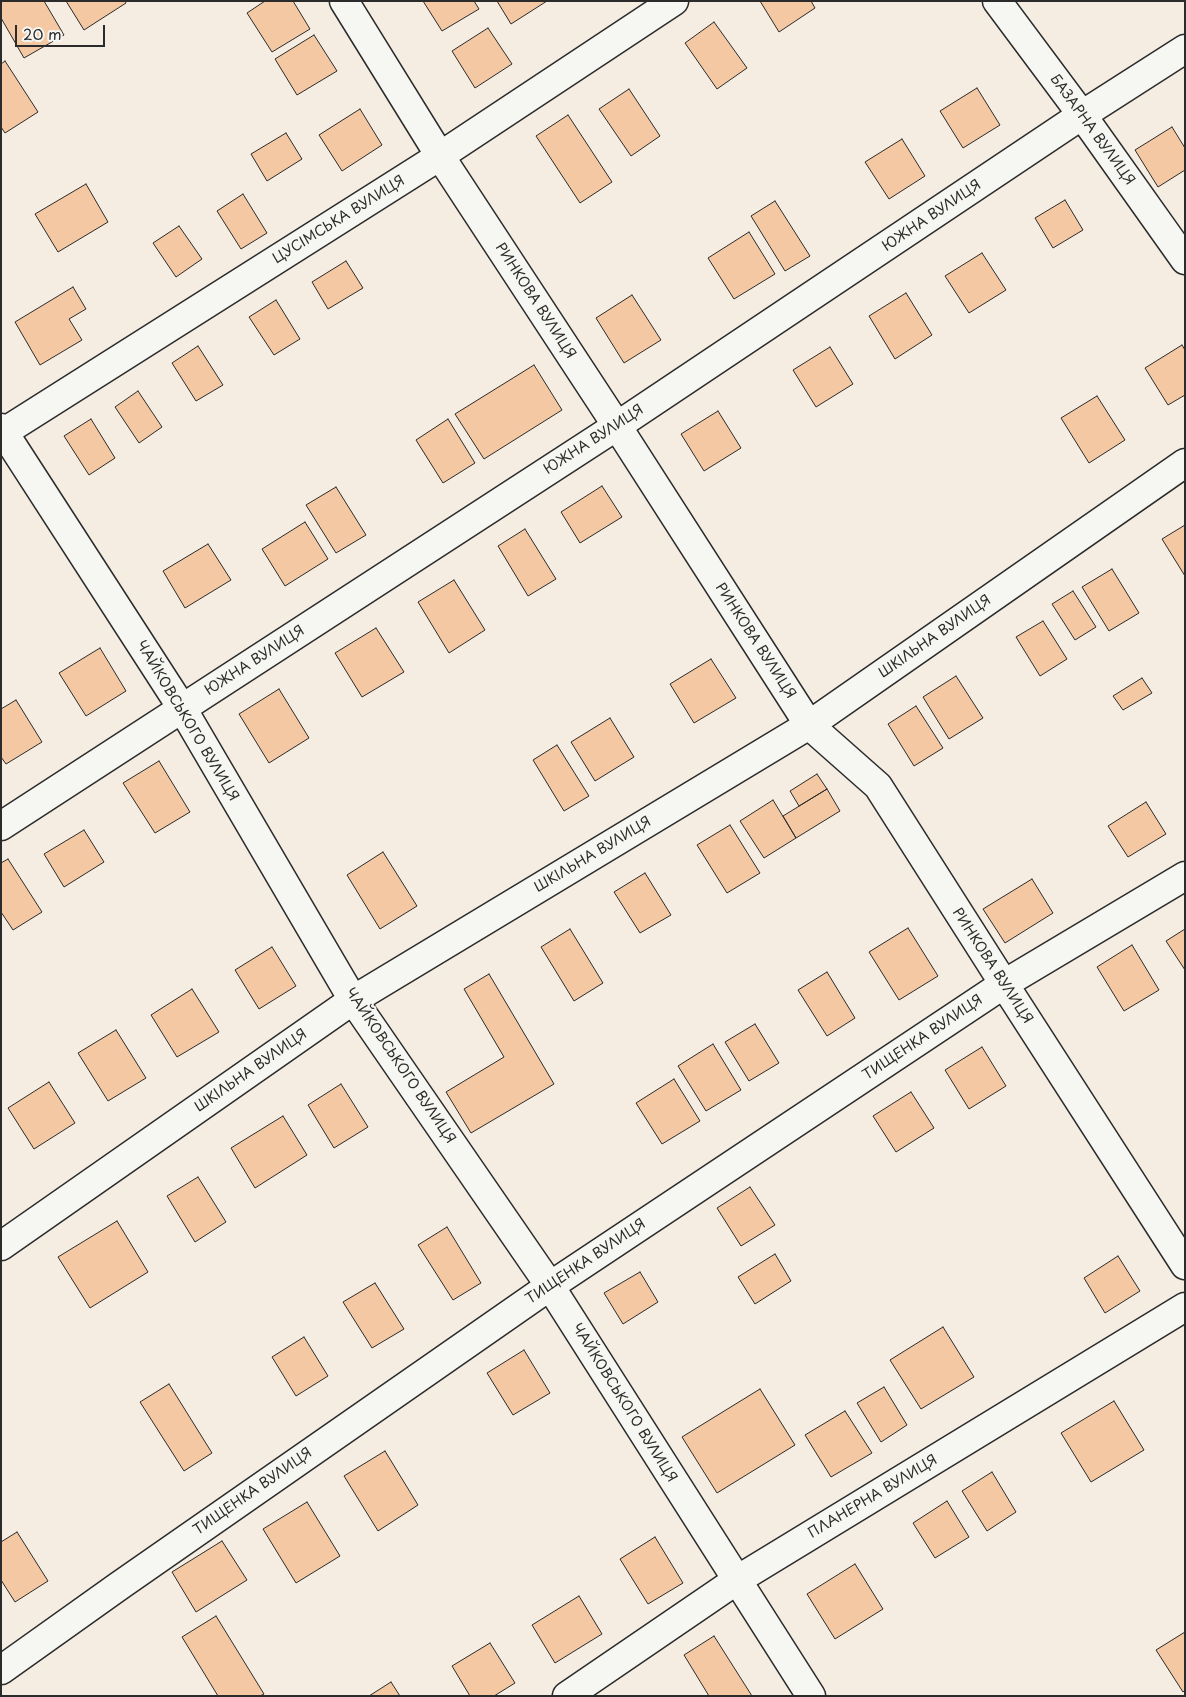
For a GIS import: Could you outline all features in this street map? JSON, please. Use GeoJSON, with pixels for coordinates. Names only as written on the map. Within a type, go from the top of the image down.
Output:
{"type":"FeatureCollection","features":[{"type":"Feature","properties":{"kind":"street","name":"РИНКОВА ВУЛИЦЯ"},"geometry":{"type":"LineString","coordinates":[[344,1],[440,156],[617,426],[808,725],[878,786],[1185,1265]]}},
{"type":"Feature","properties":{"kind":"street","name":"ЦУСІМСЬКА ВУЛИЦЯ"},"geometry":{"type":"LineString","coordinates":[[2,431],[440,156],[674,1]]}},
{"type":"Feature","properties":{"kind":"street","name":"БАЗАРНА ВУЛИЦЯ"},"geometry":{"type":"LineString","coordinates":[[997,1],[1082,115],[1185,260]]}},
{"type":"Feature","properties":{"kind":"street","name":"ЮЖНА ВУЛИЦЯ"},"geometry":{"type":"LineString","coordinates":[[1,826],[617,426],[1082,115],[1185,50]]}},
{"type":"Feature","properties":{"kind":"street","name":"ЧАЙКОВСЬКОГО ВУЛИЦЯ"},"geometry":{"type":"LineString","coordinates":[[2,431],[182,708],[353,1000],[550,1286],[811,1696]]}},
{"type":"Feature","properties":{"kind":"street","name":"ШКІЛЬНА ВУЛИЦЯ"},"geometry":{"type":"LineString","coordinates":[[1,1246],[353,1000],[808,725],[1185,463]]}},
{"type":"Feature","properties":{"kind":"street","name":"ТИЩЕНКА ВУЛИЦЯ"},"geometry":{"type":"LineString","coordinates":[[1,1670],[550,1286],[1004,984],[1185,876]]}},
{"type":"Feature","properties":{"kind":"street","name":"ПЛАНЕРНА ВУЛИЦЯ"},"geometry":{"type":"LineString","coordinates":[[567,1696],[736,1580],[1185,1307]]}},
{"type":"Feature","properties":{"kind":"building"},"geometry":{"type":"Polygon","coordinates":[[[1,1],[44,1],[64,35],[24,58],[1,18],[1,1]]]}},
{"type":"Feature","properties":{"kind":"building"},"geometry":{"type":"Polygon","coordinates":[[[66,1],[125,1],[126,3],[84,30],[66,1]]]}},
{"type":"Feature","properties":{"kind":"building"},"geometry":{"type":"Polygon","coordinates":[[[265,1],[293,1],[310,29],[272,52],[247,13],[265,1]]]}},
{"type":"Feature","properties":{"kind":"building"},"geometry":{"type":"Polygon","coordinates":[[[423,1],[474,1],[479,9],[442,31],[423,1]]]}},
{"type":"Feature","properties":{"kind":"building"},"geometry":{"type":"Polygon","coordinates":[[[497,1],[547,1],[511,24],[497,1]]]}},
{"type":"Feature","properties":{"kind":"building"},"geometry":{"type":"Polygon","coordinates":[[[760,1],[811,1],[815,8],[779,32],[760,1]]]}},
{"type":"Feature","properties":{"kind":"building"},"geometry":{"type":"Polygon","coordinates":[[[714,22],[747,68],[717,89],[685,43],[714,22]]]}},
{"type":"Feature","properties":{"kind":"building"},"geometry":{"type":"Polygon","coordinates":[[[488,28],[512,64],[475,88],[452,51],[488,28]]]}},
{"type":"Feature","properties":{"kind":"building"},"geometry":{"type":"Polygon","coordinates":[[[314,35],[337,71],[297,95],[275,59],[314,35]]]}},
{"type":"Feature","properties":{"kind":"building"},"geometry":{"type":"Polygon","coordinates":[[[5,61],[38,112],[5,133],[1,127],[1,64],[5,61]]]}},
{"type":"Feature","properties":{"kind":"building"},"geometry":{"type":"Polygon","coordinates":[[[977,88],[1000,125],[963,148],[940,111],[977,88]]]}},
{"type":"Feature","properties":{"kind":"building"},"geometry":{"type":"Polygon","coordinates":[[[629,89],[660,136],[631,156],[599,109],[629,89]]]}},
{"type":"Feature","properties":{"kind":"building"},"geometry":{"type":"Polygon","coordinates":[[[360,109],[382,145],[342,171],[319,135],[360,109]]]}},
{"type":"Feature","properties":{"kind":"building"},"geometry":{"type":"Polygon","coordinates":[[[568,115],[612,182],[580,203],[536,136],[568,115]]]}},
{"type":"Feature","properties":{"kind":"building"},"geometry":{"type":"Polygon","coordinates":[[[1172,127],[1185,148],[1185,170],[1158,187],[1135,150],[1172,127]]]}},
{"type":"Feature","properties":{"kind":"building"},"geometry":{"type":"Polygon","coordinates":[[[286,133],[302,159],[267,181],[251,154],[286,133]]]}},
{"type":"Feature","properties":{"kind":"building"},"geometry":{"type":"Polygon","coordinates":[[[902,139],[925,176],[889,199],[865,162],[902,139]]]}},
{"type":"Feature","properties":{"kind":"building"},"geometry":{"type":"Polygon","coordinates":[[[86,184],[108,222],[58,252],[35,214],[86,184]]]}},
{"type":"Feature","properties":{"kind":"building"},"geometry":{"type":"Polygon","coordinates":[[[243,194],[267,233],[241,249],[217,211],[243,194]]]}},
{"type":"Feature","properties":{"kind":"building"},"geometry":{"type":"Polygon","coordinates":[[[1065,200],[1083,230],[1053,248],[1035,218],[1065,200]]]}},
{"type":"Feature","properties":{"kind":"building"},"geometry":{"type":"Polygon","coordinates":[[[775,201],[810,256],[785,271],[751,216],[775,201]]]}},
{"type":"Feature","properties":{"kind":"building"},"geometry":{"type":"Polygon","coordinates":[[[179,226],[202,259],[176,277],[153,243],[179,226]]]}},
{"type":"Feature","properties":{"kind":"building"},"geometry":{"type":"Polygon","coordinates":[[[749,232],[775,274],[734,299],[708,258],[749,232]]]}},
{"type":"Feature","properties":{"kind":"building"},"geometry":{"type":"Polygon","coordinates":[[[982,253],[1006,290],[969,313],[945,276],[982,253]]]}},
{"type":"Feature","properties":{"kind":"building"},"geometry":{"type":"Polygon","coordinates":[[[346,261],[363,288],[328,309],[312,282],[346,261]]]}},
{"type":"Feature","properties":{"kind":"building"},"geometry":{"type":"Polygon","coordinates":[[[73,287],[86,309],[69,319],[82,340],[40,365],[15,322],[73,287]]]}},
{"type":"Feature","properties":{"kind":"building"},"geometry":{"type":"Polygon","coordinates":[[[906,293],[932,335],[895,359],[869,316],[906,293]]]}},
{"type":"Feature","properties":{"kind":"building"},"geometry":{"type":"Polygon","coordinates":[[[632,295],[661,340],[624,363],[596,318],[632,295]]]}},
{"type":"Feature","properties":{"kind":"building"},"geometry":{"type":"Polygon","coordinates":[[[276,300],[300,339],[274,355],[249,317],[276,300]]]}},
{"type":"Feature","properties":{"kind":"building"},"geometry":{"type":"Polygon","coordinates":[[[1182,345],[1185,350],[1185,395],[1168,405],[1145,368],[1182,345]]]}},
{"type":"Feature","properties":{"kind":"building"},"geometry":{"type":"Polygon","coordinates":[[[198,346],[223,385],[196,401],[172,363],[198,346]]]}},
{"type":"Feature","properties":{"kind":"building"},"geometry":{"type":"Polygon","coordinates":[[[830,347],[853,384],[816,407],[793,370],[830,347]]]}},
{"type":"Feature","properties":{"kind":"building"},"geometry":{"type":"Polygon","coordinates":[[[534,365],[562,410],[484,459],[455,414],[534,365]]]}},
{"type":"Feature","properties":{"kind":"building"},"geometry":{"type":"Polygon","coordinates":[[[138,391],[162,427],[139,443],[115,407],[138,391]]]}},
{"type":"Feature","properties":{"kind":"building"},"geometry":{"type":"Polygon","coordinates":[[[1097,396],[1125,440],[1089,463],[1061,418],[1097,396]]]}},
{"type":"Feature","properties":{"kind":"building"},"geometry":{"type":"Polygon","coordinates":[[[718,411],[741,448],[704,471],[681,434],[718,411]]]}},
{"type":"Feature","properties":{"kind":"building"},"geometry":{"type":"Polygon","coordinates":[[[91,419],[115,458],[89,475],[64,436],[91,419]]]}},
{"type":"Feature","properties":{"kind":"building"},"geometry":{"type":"Polygon","coordinates":[[[448,419],[475,463],[443,483],[416,440],[448,419]]]}},
{"type":"Feature","properties":{"kind":"building"},"geometry":{"type":"Polygon","coordinates":[[[602,486],[622,517],[580,543],[561,512],[602,486]]]}},
{"type":"Feature","properties":{"kind":"building"},"geometry":{"type":"Polygon","coordinates":[[[336,487],[366,535],[336,553],[306,505],[336,487]]]}},
{"type":"Feature","properties":{"kind":"building"},"geometry":{"type":"Polygon","coordinates":[[[305,522],[328,559],[285,586],[262,549],[305,522]]]}},
{"type":"Feature","properties":{"kind":"building"},"geometry":{"type":"Polygon","coordinates":[[[1185,525],[1185,576],[1162,539],[1185,525]]]}},
{"type":"Feature","properties":{"kind":"building"},"geometry":{"type":"Polygon","coordinates":[[[525,529],[556,579],[528,596],[498,546],[525,529]]]}},
{"type":"Feature","properties":{"kind":"building"},"geometry":{"type":"Polygon","coordinates":[[[208,544],[231,580],[185,608],[163,571],[208,544]]]}},
{"type":"Feature","properties":{"kind":"building"},"geometry":{"type":"Polygon","coordinates":[[[1112,569],[1139,613],[1109,631],[1082,587],[1112,569]]]}},
{"type":"Feature","properties":{"kind":"building"},"geometry":{"type":"Polygon","coordinates":[[[454,580],[485,630],[449,653],[418,602],[454,580]]]}},
{"type":"Feature","properties":{"kind":"building"},"geometry":{"type":"Polygon","coordinates":[[[1073,591],[1096,627],[1075,640],[1052,604],[1073,591]]]}},
{"type":"Feature","properties":{"kind":"building"},"geometry":{"type":"Polygon","coordinates":[[[1043,621],[1067,659],[1040,676],[1016,637],[1043,621]]]}},
{"type":"Feature","properties":{"kind":"building"},"geometry":{"type":"Polygon","coordinates":[[[376,628],[404,672],[362,697],[335,653],[376,628]]]}},
{"type":"Feature","properties":{"kind":"building"},"geometry":{"type":"Polygon","coordinates":[[[100,648],[126,691],[86,716],[59,673],[100,648]]]}},
{"type":"Feature","properties":{"kind":"building"},"geometry":{"type":"Polygon","coordinates":[[[711,659],[736,698],[694,723],[670,684],[711,659]]]}},
{"type":"Feature","properties":{"kind":"building"},"geometry":{"type":"Polygon","coordinates":[[[956,676],[983,718],[949,739],[923,697],[956,676]]]}},
{"type":"Feature","properties":{"kind":"building"},"geometry":{"type":"Polygon","coordinates":[[[1142,678],[1152,693],[1123,710],[1113,696],[1142,678]]]}},
{"type":"Feature","properties":{"kind":"building"},"geometry":{"type":"Polygon","coordinates":[[[279,689],[309,738],[269,763],[239,714],[279,689]]]}},
{"type":"Feature","properties":{"kind":"building"},"geometry":{"type":"Polygon","coordinates":[[[16,700],[42,742],[6,764],[1,757],[1,709],[16,700]]]}},
{"type":"Feature","properties":{"kind":"building"},"geometry":{"type":"Polygon","coordinates":[[[916,706],[943,748],[914,766],[888,724],[916,706]]]}},
{"type":"Feature","properties":{"kind":"building"},"geometry":{"type":"Polygon","coordinates":[[[610,718],[634,757],[595,781],[571,742],[610,718]]]}},
{"type":"Feature","properties":{"kind":"building"},"geometry":{"type":"Polygon","coordinates":[[[557,745],[589,796],[564,811],[533,760],[557,745]]]}},
{"type":"Feature","properties":{"kind":"building"},"geometry":{"type":"Polygon","coordinates":[[[159,761],[190,812],[155,833],[123,783],[159,761]]]}},
{"type":"Feature","properties":{"kind":"building"},"geometry":{"type":"Polygon","coordinates":[[[817,774],[827,789],[799,806],[790,791],[817,774]]]}},
{"type":"Feature","properties":{"kind":"building"},"geometry":{"type":"Polygon","coordinates":[[[827,789],[840,811],[796,838],[783,816],[827,789]]]}},
{"type":"Feature","properties":{"kind":"building"},"geometry":{"type":"Polygon","coordinates":[[[773,800],[796,838],[764,858],[740,821],[773,800]]]}},
{"type":"Feature","properties":{"kind":"building"},"geometry":{"type":"Polygon","coordinates":[[[1146,802],[1166,834],[1128,857],[1108,826],[1146,802]]]}},
{"type":"Feature","properties":{"kind":"building"},"geometry":{"type":"Polygon","coordinates":[[[730,825],[760,873],[727,893],[697,845],[730,825]]]}},
{"type":"Feature","properties":{"kind":"building"},"geometry":{"type":"Polygon","coordinates":[[[84,830],[104,862],[64,887],[44,854],[84,830]]]}},
{"type":"Feature","properties":{"kind":"building"},"geometry":{"type":"Polygon","coordinates":[[[383,852],[417,906],[380,929],[347,875],[383,852]]]}},
{"type":"Feature","properties":{"kind":"building"},"geometry":{"type":"Polygon","coordinates":[[[8,859],[42,912],[13,930],[1,912],[1,863],[8,859]]]}},
{"type":"Feature","properties":{"kind":"building"},"geometry":{"type":"Polygon","coordinates":[[[645,873],[671,915],[640,933],[614,892],[645,873]]]}},
{"type":"Feature","properties":{"kind":"building"},"geometry":{"type":"Polygon","coordinates":[[[1032,879],[1053,913],[1005,943],[983,909],[1032,879]]]}},
{"type":"Feature","properties":{"kind":"building"},"geometry":{"type":"Polygon","coordinates":[[[908,928],[938,976],[899,1000],[869,952],[908,928]]]}},
{"type":"Feature","properties":{"kind":"building"},"geometry":{"type":"Polygon","coordinates":[[[570,929],[603,983],[574,1001],[541,947],[570,929]]]}},
{"type":"Feature","properties":{"kind":"building"},"geometry":{"type":"Polygon","coordinates":[[[1185,929],[1185,970],[1166,941],[1185,929]]]}},
{"type":"Feature","properties":{"kind":"building"},"geometry":{"type":"Polygon","coordinates":[[[1132,945],[1159,990],[1124,1011],[1097,967],[1132,945]]]}},
{"type":"Feature","properties":{"kind":"building"},"geometry":{"type":"Polygon","coordinates":[[[272,947],[296,986],[259,1009],[235,970],[272,947]]]}},
{"type":"Feature","properties":{"kind":"building"},"geometry":{"type":"Polygon","coordinates":[[[827,972],[855,1018],[827,1036],[798,990],[827,972]]]}},
{"type":"Feature","properties":{"kind":"building"},"geometry":{"type":"Polygon","coordinates":[[[489,974],[554,1084],[471,1133],[446,1092],[504,1057],[464,989],[489,974]]]}},
{"type":"Feature","properties":{"kind":"building"},"geometry":{"type":"Polygon","coordinates":[[[192,989],[219,1032],[177,1057],[151,1015],[192,989]]]}},
{"type":"Feature","properties":{"kind":"building"},"geometry":{"type":"Polygon","coordinates":[[[755,1024],[779,1063],[749,1081],[725,1042],[755,1024]]]}},
{"type":"Feature","properties":{"kind":"building"},"geometry":{"type":"Polygon","coordinates":[[[116,1030],[146,1078],[108,1101],[78,1053],[116,1030]]]}},
{"type":"Feature","properties":{"kind":"building"},"geometry":{"type":"Polygon","coordinates":[[[713,1044],[741,1090],[706,1111],[678,1066],[713,1044]]]}},
{"type":"Feature","properties":{"kind":"building"},"geometry":{"type":"Polygon","coordinates":[[[982,1047],[1006,1086],[969,1109],[945,1070],[982,1047]]]}},
{"type":"Feature","properties":{"kind":"building"},"geometry":{"type":"Polygon","coordinates":[[[674,1079],[700,1121],[662,1144],[636,1103],[674,1079]]]}},
{"type":"Feature","properties":{"kind":"building"},"geometry":{"type":"Polygon","coordinates":[[[49,1082],[75,1123],[34,1149],[8,1108],[49,1082]]]}},
{"type":"Feature","properties":{"kind":"building"},"geometry":{"type":"Polygon","coordinates":[[[341,1084],[368,1127],[334,1148],[308,1105],[341,1084]]]}},
{"type":"Feature","properties":{"kind":"building"},"geometry":{"type":"Polygon","coordinates":[[[911,1092],[934,1128],[896,1152],[873,1116],[911,1092]]]}},
{"type":"Feature","properties":{"kind":"building"},"geometry":{"type":"Polygon","coordinates":[[[283,1116],[307,1155],[255,1188],[231,1148],[283,1116]]]}},
{"type":"Feature","properties":{"kind":"building"},"geometry":{"type":"Polygon","coordinates":[[[198,1177],[226,1222],[195,1242],[167,1196],[198,1177]]]}},
{"type":"Feature","properties":{"kind":"building"},"geometry":{"type":"Polygon","coordinates":[[[750,1187],[775,1225],[741,1246],[717,1208],[750,1187]]]}},
{"type":"Feature","properties":{"kind":"building"},"geometry":{"type":"Polygon","coordinates":[[[117,1221],[148,1272],[90,1308],[58,1257],[117,1221]]]}},
{"type":"Feature","properties":{"kind":"building"},"geometry":{"type":"Polygon","coordinates":[[[447,1227],[481,1283],[453,1300],[418,1245],[447,1227]]]}},
{"type":"Feature","properties":{"kind":"building"},"geometry":{"type":"Polygon","coordinates":[[[775,1254],[791,1281],[755,1304],[738,1277],[775,1254]]]}},
{"type":"Feature","properties":{"kind":"building"},"geometry":{"type":"Polygon","coordinates":[[[1118,1256],[1140,1291],[1105,1313],[1084,1278],[1118,1256]]]}},
{"type":"Feature","properties":{"kind":"building"},"geometry":{"type":"Polygon","coordinates":[[[640,1272],[658,1302],[623,1324],[604,1293],[640,1272]]]}},
{"type":"Feature","properties":{"kind":"building"},"geometry":{"type":"Polygon","coordinates":[[[375,1283],[404,1329],[372,1348],[343,1302],[375,1283]]]}},
{"type":"Feature","properties":{"kind":"building"},"geometry":{"type":"Polygon","coordinates":[[[943,1327],[974,1377],[921,1409],[890,1360],[943,1327]]]}},
{"type":"Feature","properties":{"kind":"building"},"geometry":{"type":"Polygon","coordinates":[[[304,1337],[328,1376],[296,1396],[272,1357],[304,1337]]]}},
{"type":"Feature","properties":{"kind":"building"},"geometry":{"type":"Polygon","coordinates":[[[524,1350],[550,1393],[513,1415],[487,1373],[524,1350]]]}},
{"type":"Feature","properties":{"kind":"building"},"geometry":{"type":"Polygon","coordinates":[[[169,1384],[212,1453],[184,1471],[140,1402],[169,1384]]]}},
{"type":"Feature","properties":{"kind":"building"},"geometry":{"type":"Polygon","coordinates":[[[884,1387],[907,1425],[881,1442],[857,1403],[884,1387]]]}},
{"type":"Feature","properties":{"kind":"building"},"geometry":{"type":"Polygon","coordinates":[[[760,1389],[795,1445],[717,1493],[682,1437],[760,1389]]]}},
{"type":"Feature","properties":{"kind":"building"},"geometry":{"type":"Polygon","coordinates":[[[1114,1401],[1144,1450],[1091,1482],[1061,1433],[1114,1401]]]}},
{"type":"Feature","properties":{"kind":"building"},"geometry":{"type":"Polygon","coordinates":[[[845,1411],[872,1453],[831,1477],[805,1435],[845,1411]]]}},
{"type":"Feature","properties":{"kind":"building"},"geometry":{"type":"Polygon","coordinates":[[[385,1451],[418,1505],[378,1531],[344,1476],[385,1451]]]}},
{"type":"Feature","properties":{"kind":"building"},"geometry":{"type":"Polygon","coordinates":[[[992,1472],[1016,1512],[987,1531],[962,1491],[992,1472]]]}},
{"type":"Feature","properties":{"kind":"building"},"geometry":{"type":"Polygon","coordinates":[[[947,1501],[969,1537],[935,1558],[913,1523],[947,1501]]]}},
{"type":"Feature","properties":{"kind":"building"},"geometry":{"type":"Polygon","coordinates":[[[307,1502],[340,1556],[296,1583],[263,1529],[307,1502]]]}},
{"type":"Feature","properties":{"kind":"building"},"geometry":{"type":"Polygon","coordinates":[[[17,1532],[48,1581],[15,1602],[1,1580],[1,1542],[17,1532]]]}},
{"type":"Feature","properties":{"kind":"building"},"geometry":{"type":"Polygon","coordinates":[[[655,1537],[683,1583],[648,1604],[620,1559],[655,1537]]]}},
{"type":"Feature","properties":{"kind":"building"},"geometry":{"type":"Polygon","coordinates":[[[222,1541],[247,1580],[196,1612],[172,1572],[222,1541]]]}},
{"type":"Feature","properties":{"kind":"building"},"geometry":{"type":"Polygon","coordinates":[[[855,1564],[883,1609],[835,1639],[807,1594],[855,1564]]]}},
{"type":"Feature","properties":{"kind":"building"},"geometry":{"type":"Polygon","coordinates":[[[579,1596],[602,1634],[555,1663],[532,1625],[579,1596]]]}},
{"type":"Feature","properties":{"kind":"building"},"geometry":{"type":"Polygon","coordinates":[[[216,1616],[264,1694],[260,1696],[218,1696],[182,1637],[216,1616]]]}},
{"type":"Feature","properties":{"kind":"building"},"geometry":{"type":"Polygon","coordinates":[[[1185,1632],[1185,1690],[1183,1692],[1156,1650],[1185,1632]]]}},
{"type":"Feature","properties":{"kind":"building"},"geometry":{"type":"Polygon","coordinates":[[[714,1636],[752,1696],[709,1696],[684,1655],[714,1636]]]}},
{"type":"Feature","properties":{"kind":"building"},"geometry":{"type":"Polygon","coordinates":[[[490,1643],[515,1683],[494,1696],[470,1696],[452,1666],[490,1643]]]}},
{"type":"Feature","properties":{"kind":"building"},"geometry":{"type":"Polygon","coordinates":[[[391,1682],[400,1696],[369,1696],[391,1682]]]}}]}
